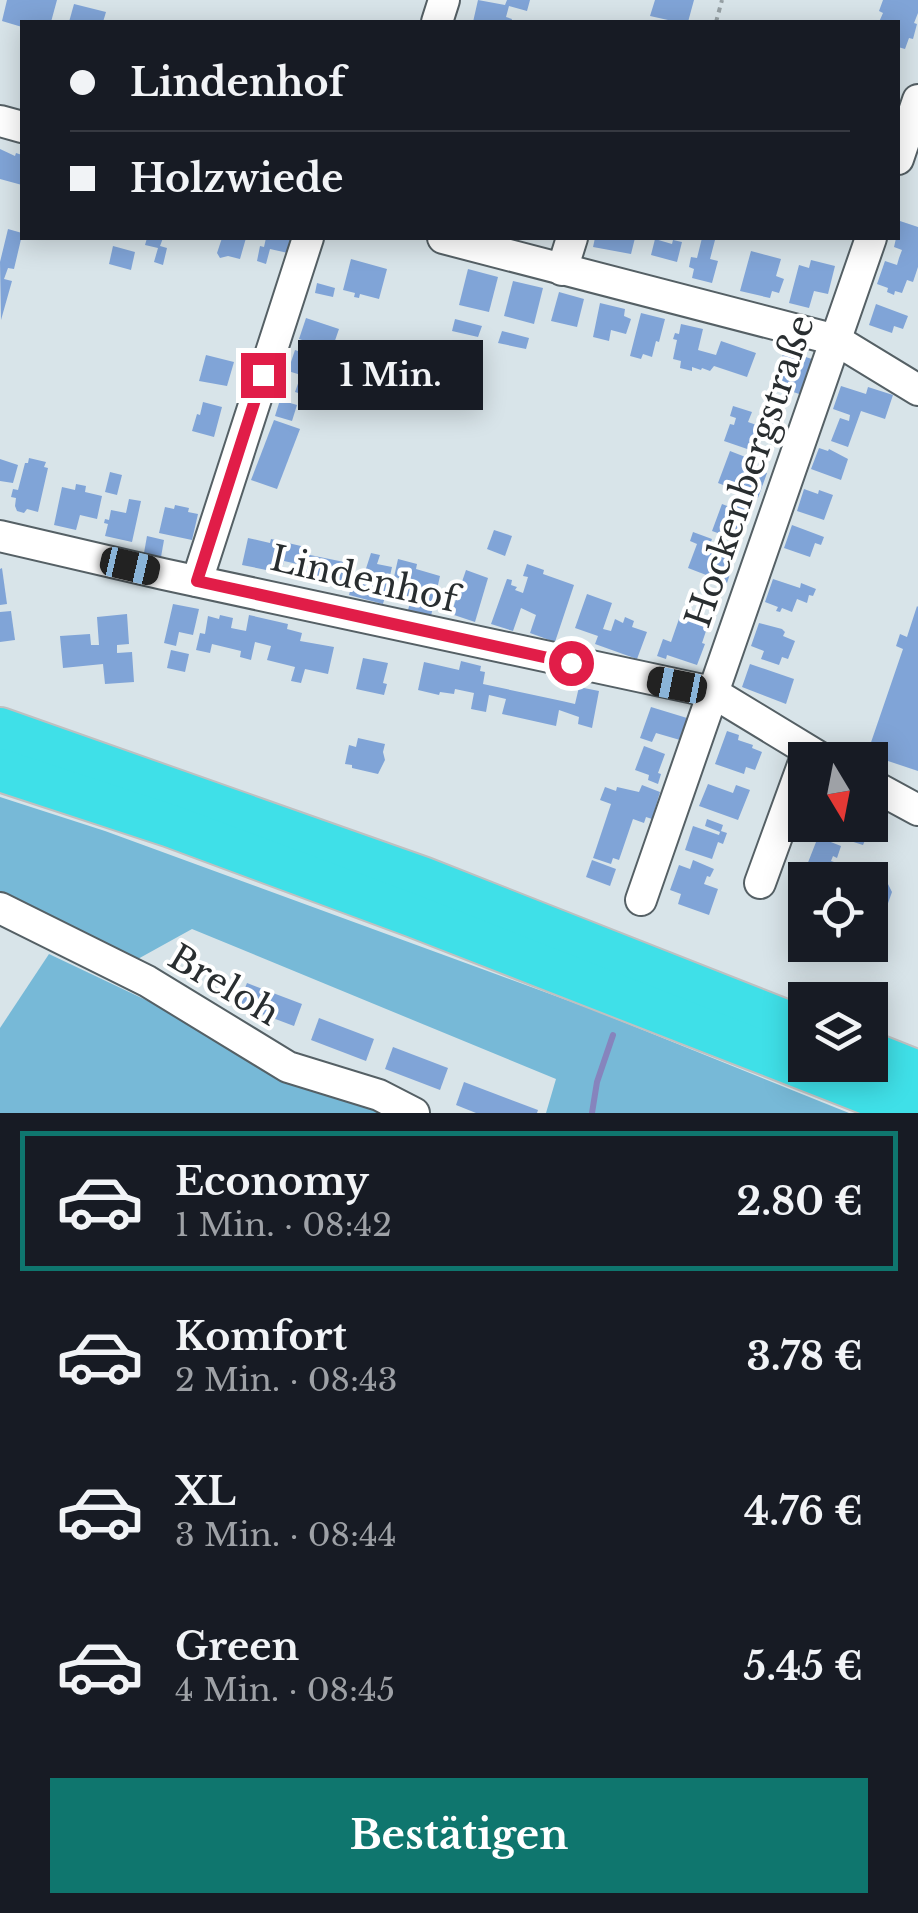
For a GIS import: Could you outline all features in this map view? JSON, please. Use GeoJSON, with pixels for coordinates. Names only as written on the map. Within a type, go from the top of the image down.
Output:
{"type":"FeatureCollection","features":[{"type":"Feature","properties":{"kind":"highway"},"geometry":{"type":"LineString","coordinates":[[0,729],[422,878],[788,1022]]}},
{"type":"Feature","properties":{"kind":"highway"},"geometry":{"type":"LineString","coordinates":[[0,770],[172,826],[396,909],[918,1113]]}},
{"type":"Feature","properties":{"kind":"highway"},"geometry":{"type":"LineString","coordinates":[[888,1047],[918,1053]]}},
{"type":"Feature","properties":{"kind":"highway"},"geometry":{"type":"LineString","coordinates":[[888,1060],[918,1072]]}},
{"type":"Feature","properties":{"kind":"street"},"geometry":{"type":"LineString","coordinates":[[900,153],[918,100]]}},
{"type":"Feature","properties":{"kind":"street"},"geometry":{"type":"LineString","coordinates":[[197,581],[307,240]]}},
{"type":"Feature","properties":{"kind":"street"},"geometry":{"type":"LineString","coordinates":[[450,240],[836,340],[918,390]]}},
{"type":"Feature","properties":{"kind":"street"},"geometry":{"type":"LineString","coordinates":[[562,270],[571,240]]}},
{"type":"Feature","properties":{"kind":"street","name":"Hockenbergstraße"},"geometry":{"type":"LineString","coordinates":[[641,900],[870,240]]}},
{"type":"Feature","properties":{"kind":"street","name":"Lindenhof"},"geometry":{"type":"LineString","coordinates":[[0,536],[712,692]]}},
{"type":"Feature","properties":{"kind":"street"},"geometry":{"type":"LineString","coordinates":[[712,692],[793,742]]}},
{"type":"Feature","properties":{"kind":"street"},"geometry":{"type":"LineString","coordinates":[[888,794],[918,810]]}},
{"type":"Feature","properties":{"kind":"street"},"geometry":{"type":"LineString","coordinates":[[760,883],[788,820]]}},
{"type":"Feature","properties":{"kind":"street","name":"Breloh"},"geometry":{"type":"LineString","coordinates":[[0,908],[148,981],[288,1067],[380,1096],[414,1113]]}},
{"type":"Feature","properties":{"kind":"shaded area"},"geometry":{"type":"Polygon","coordinates":[[[0,797],[105,831],[591,1009],[849,1113],[546,1113],[556,1079],[192,929],[127,965],[0,902],[0,797]]]}},
{"type":"Feature","properties":{"kind":"shaded area"},"geometry":{"type":"Polygon","coordinates":[[[49,954],[384,1113],[0,1113],[0,1028],[49,954]]]}},
{"type":"Feature","properties":{"kind":"building"},"geometry":{"type":"Polygon","coordinates":[[[7,0],[57,0],[52,20],[20,20],[20,26],[2,21],[7,0]]]}},
{"type":"Feature","properties":{"kind":"building"},"geometry":{"type":"Polygon","coordinates":[[[478,0],[505,5],[507,0],[530,0],[527,11],[509,6],[506,17],[512,20],[473,20],[478,0]]]}},
{"type":"Feature","properties":{"kind":"building"},"geometry":{"type":"Polygon","coordinates":[[[655,0],[694,0],[689,20],[650,16],[655,0]]]}},
{"type":"Feature","properties":{"kind":"building"},"geometry":{"type":"Polygon","coordinates":[[[883,0],[918,0],[914,23],[917,24],[905,49],[900,48],[900,20],[880,20],[883,13],[879,11],[883,0]]]}},
{"type":"Feature","properties":{"kind":"building"},"geometry":{"type":"Polygon","coordinates":[[[74,4],[106,12],[104,20],[70,20],[74,4]]]}},
{"type":"Feature","properties":{"kind":"building"},"geometry":{"type":"Polygon","coordinates":[[[0,149],[20,154],[20,184],[0,179],[0,149]]]}},
{"type":"Feature","properties":{"kind":"building"},"geometry":{"type":"Polygon","coordinates":[[[900,221],[918,227],[918,267],[913,282],[907,280],[902,293],[895,291],[894,295],[877,284],[885,261],[897,265],[902,250],[894,247],[896,240],[900,240],[900,221]]]}},
{"type":"Feature","properties":{"kind":"building"},"geometry":{"type":"Polygon","coordinates":[[[8,229],[20,232],[14,269],[8,268],[4,279],[12,281],[1,320],[0,262],[8,229]]]}},
{"type":"Feature","properties":{"kind":"building"},"geometry":{"type":"Polygon","coordinates":[[[146,240],[162,240],[160,246],[167,248],[163,265],[154,262],[158,248],[145,245],[146,240]]]}},
{"type":"Feature","properties":{"kind":"building"},"geometry":{"type":"Polygon","coordinates":[[[221,240],[245,240],[240,259],[220,258],[217,253],[221,240]]]}},
{"type":"Feature","properties":{"kind":"building"},"geometry":{"type":"Polygon","coordinates":[[[266,240],[291,240],[288,253],[270,249],[266,264],[257,261],[260,246],[264,247],[266,240]]]}},
{"type":"Feature","properties":{"kind":"building"},"geometry":{"type":"Polygon","coordinates":[[[595,240],[634,240],[631,254],[593,247],[595,240]]]}},
{"type":"Feature","properties":{"kind":"building"},"geometry":{"type":"Polygon","coordinates":[[[655,240],[682,242],[677,262],[651,255],[655,240]]]}},
{"type":"Feature","properties":{"kind":"building"},"geometry":{"type":"Polygon","coordinates":[[[702,240],[715,240],[710,259],[718,261],[712,283],[692,278],[691,257],[697,258],[702,240]]]}},
{"type":"Feature","properties":{"kind":"building"},"geometry":{"type":"Polygon","coordinates":[[[113,246],[135,252],[131,270],[109,264],[113,246]]]}},
{"type":"Feature","properties":{"kind":"building"},"geometry":{"type":"Polygon","coordinates":[[[751,251],[781,259],[776,276],[784,279],[779,293],[772,291],[770,298],[740,291],[751,251]]]}},
{"type":"Feature","properties":{"kind":"building"},"geometry":{"type":"Polygon","coordinates":[[[351,259],[387,269],[379,299],[360,294],[359,298],[354,297],[355,293],[343,290],[351,259]]]}},
{"type":"Feature","properties":{"kind":"building"},"geometry":{"type":"Polygon","coordinates":[[[811,260],[835,266],[828,294],[814,291],[809,308],[789,303],[799,265],[809,268],[811,260]]]}},
{"type":"Feature","properties":{"kind":"building"},"geometry":{"type":"Polygon","coordinates":[[[468,269],[498,277],[489,312],[459,305],[468,269]]]}},
{"type":"Feature","properties":{"kind":"building"},"geometry":{"type":"Polygon","coordinates":[[[513,281],[543,288],[534,324],[504,316],[513,281]]]}},
{"type":"Feature","properties":{"kind":"building"},"geometry":{"type":"Polygon","coordinates":[[[317,283],[335,288],[333,297],[315,293],[317,283]]]}},
{"type":"Feature","properties":{"kind":"building"},"geometry":{"type":"Polygon","coordinates":[[[559,292],[584,299],[577,327],[551,321],[559,292]]]}},
{"type":"Feature","properties":{"kind":"building"},"geometry":{"type":"Polygon","coordinates":[[[600,303],[625,309],[624,316],[631,319],[626,334],[611,330],[609,341],[593,337],[600,303]]]}},
{"type":"Feature","properties":{"kind":"building"},"geometry":{"type":"Polygon","coordinates":[[[876,304],[908,316],[903,329],[894,326],[892,333],[869,325],[876,304]]]}},
{"type":"Feature","properties":{"kind":"building"},"geometry":{"type":"Polygon","coordinates":[[[641,313],[665,319],[652,357],[643,354],[641,359],[630,356],[641,313]]]}},
{"type":"Feature","properties":{"kind":"building"},"geometry":{"type":"Polygon","coordinates":[[[306,318],[339,329],[321,381],[326,382],[320,400],[295,392],[301,375],[288,371],[302,340],[299,339],[306,318]]]}},
{"type":"Feature","properties":{"kind":"building"},"geometry":{"type":"Polygon","coordinates":[[[455,319],[482,326],[478,337],[452,331],[455,319]]]}},
{"type":"Feature","properties":{"kind":"building"},"geometry":{"type":"Polygon","coordinates":[[[681,324],[703,329],[698,350],[716,355],[721,341],[756,353],[747,377],[714,366],[710,371],[680,368],[681,361],[673,359],[677,340],[673,339],[681,324]]]}},
{"type":"Feature","properties":{"kind":"building"},"geometry":{"type":"Polygon","coordinates":[[[502,331],[529,338],[526,349],[498,343],[502,331]]]}},
{"type":"Feature","properties":{"kind":"building"},"geometry":{"type":"Polygon","coordinates":[[[784,350],[815,360],[802,395],[779,387],[787,364],[781,361],[784,350]]]}},
{"type":"Feature","properties":{"kind":"building"},"geometry":{"type":"Polygon","coordinates":[[[206,355],[234,362],[227,386],[199,381],[206,355]]]}},
{"type":"Feature","properties":{"kind":"building"},"geometry":{"type":"Polygon","coordinates":[[[841,386],[866,394],[868,387],[893,395],[885,419],[861,411],[848,447],[831,441],[840,418],[849,421],[850,415],[833,409],[841,386]]]}},
{"type":"Feature","properties":{"kind":"building"},"geometry":{"type":"Polygon","coordinates":[[[280,400],[297,405],[292,421],[275,416],[280,400]]]}},
{"type":"Feature","properties":{"kind":"building"},"geometry":{"type":"Polygon","coordinates":[[[203,402],[222,407],[214,437],[192,431],[203,402]]]}},
{"type":"Feature","properties":{"kind":"building"},"geometry":{"type":"Polygon","coordinates":[[[733,406],[752,412],[748,422],[762,427],[753,451],[724,441],[736,418],[730,416],[733,406]]]}},
{"type":"Feature","properties":{"kind":"building"},"geometry":{"type":"Polygon","coordinates":[[[274,420],[300,429],[277,489],[251,480],[274,420]]]}},
{"type":"Feature","properties":{"kind":"building"},"geometry":{"type":"Polygon","coordinates":[[[819,448],[848,459],[841,480],[811,469],[819,448]]]}},
{"type":"Feature","properties":{"kind":"building"},"geometry":{"type":"Polygon","coordinates":[[[730,451],[748,458],[745,465],[767,473],[758,498],[748,495],[747,499],[718,483],[730,451]]]}},
{"type":"Feature","properties":{"kind":"building"},"geometry":{"type":"Polygon","coordinates":[[[29,458],[46,462],[44,467],[48,468],[38,512],[27,509],[24,513],[17,511],[16,498],[11,497],[13,489],[18,490],[29,458]]]}},
{"type":"Feature","properties":{"kind":"building"},"geometry":{"type":"Polygon","coordinates":[[[0,459],[18,465],[13,483],[0,481],[0,459]]]}},
{"type":"Feature","properties":{"kind":"building"},"geometry":{"type":"Polygon","coordinates":[[[110,472],[122,475],[117,495],[105,492],[110,472]]]}},
{"type":"Feature","properties":{"kind":"building"},"geometry":{"type":"Polygon","coordinates":[[[76,484],[86,486],[85,492],[102,496],[97,519],[80,515],[76,530],[54,525],[62,487],[75,490],[76,484]]]}},
{"type":"Feature","properties":{"kind":"building"},"geometry":{"type":"Polygon","coordinates":[[[804,489],[833,495],[824,520],[797,511],[804,489]]]}},
{"type":"Feature","properties":{"kind":"building"},"geometry":{"type":"Polygon","coordinates":[[[129,499],[141,501],[132,542],[105,536],[105,519],[109,520],[111,510],[126,513],[129,499]]]}},
{"type":"Feature","properties":{"kind":"building"},"geometry":{"type":"Polygon","coordinates":[[[737,501],[753,507],[740,541],[712,531],[722,504],[735,509],[737,501]]]}},
{"type":"Feature","properties":{"kind":"building"},"geometry":{"type":"Polygon","coordinates":[[[175,505],[198,514],[192,540],[159,533],[165,507],[174,509],[175,505]]]}},
{"type":"Feature","properties":{"kind":"building"},"geometry":{"type":"Polygon","coordinates":[[[792,525],[824,537],[821,545],[815,543],[810,557],[784,548],[792,525]]]}},
{"type":"Feature","properties":{"kind":"building"},"geometry":{"type":"Polygon","coordinates":[[[494,530],[512,536],[505,556],[487,549],[494,530]]]}},
{"type":"Feature","properties":{"kind":"building"},"geometry":{"type":"Polygon","coordinates":[[[693,532],[712,539],[709,548],[736,556],[727,583],[688,568],[697,544],[690,541],[693,532]]]}},
{"type":"Feature","properties":{"kind":"building"},"geometry":{"type":"Polygon","coordinates":[[[147,536],[164,540],[161,557],[144,553],[147,536]]]}},
{"type":"Feature","properties":{"kind":"building"},"geometry":{"type":"Polygon","coordinates":[[[248,538],[301,546],[311,549],[310,555],[349,563],[342,581],[331,579],[330,585],[304,578],[306,566],[284,561],[281,573],[242,565],[248,538]]]}},
{"type":"Feature","properties":{"kind":"building"},"geometry":{"type":"Polygon","coordinates":[[[371,553],[380,555],[377,564],[392,567],[391,594],[386,593],[383,604],[349,595],[353,579],[362,581],[371,553]]]}},
{"type":"Feature","properties":{"kind":"building"},"geometry":{"type":"Polygon","coordinates":[[[398,559],[440,576],[431,616],[408,610],[410,603],[406,597],[411,581],[394,577],[398,559]]]}},
{"type":"Feature","properties":{"kind":"building"},"geometry":{"type":"Polygon","coordinates":[[[527,564],[574,585],[555,642],[530,633],[536,615],[521,608],[513,631],[491,624],[507,579],[512,580],[515,590],[523,593],[527,564]]]}},
{"type":"Feature","properties":{"kind":"building"},"geometry":{"type":"Polygon","coordinates":[[[0,569],[7,604],[0,605],[0,569]]]}},
{"type":"Feature","properties":{"kind":"building"},"geometry":{"type":"Polygon","coordinates":[[[466,570],[488,578],[475,622],[451,614],[466,570]]]}},
{"type":"Feature","properties":{"kind":"building"},"geometry":{"type":"Polygon","coordinates":[[[773,579],[816,589],[807,603],[797,599],[792,612],[782,608],[780,612],[776,611],[778,607],[765,602],[773,579]]]}},
{"type":"Feature","properties":{"kind":"building"},"geometry":{"type":"Polygon","coordinates":[[[587,594],[612,603],[603,629],[611,631],[615,619],[623,623],[625,617],[634,621],[632,627],[647,632],[637,659],[595,644],[598,636],[575,628],[587,594]]]}},
{"type":"Feature","properties":{"kind":"building"},"geometry":{"type":"Polygon","coordinates":[[[173,604],[199,609],[193,635],[179,632],[176,646],[164,643],[173,604]]]}},
{"type":"Feature","properties":{"kind":"building"},"geometry":{"type":"Polygon","coordinates":[[[917,606],[918,771],[888,761],[888,742],[871,742],[903,649],[896,646],[900,634],[907,637],[917,606]]]}},
{"type":"Feature","properties":{"kind":"building"},"geometry":{"type":"Polygon","coordinates":[[[11,611],[15,640],[0,642],[0,612],[11,611]]]}},
{"type":"Feature","properties":{"kind":"building"},"geometry":{"type":"Polygon","coordinates":[[[127,614],[129,644],[117,645],[117,653],[132,652],[134,682],[105,684],[103,664],[63,668],[60,636],[90,634],[91,645],[99,645],[97,617],[127,614]]]}},
{"type":"Feature","properties":{"kind":"building"},"geometry":{"type":"Polygon","coordinates":[[[220,615],[233,618],[231,628],[246,631],[249,615],[288,624],[287,629],[302,633],[300,641],[334,647],[328,674],[305,669],[301,683],[291,681],[295,667],[267,660],[271,646],[255,642],[251,660],[240,657],[241,651],[212,644],[210,653],[196,650],[200,633],[205,634],[208,616],[219,619],[220,615]]]}},
{"type":"Feature","properties":{"kind":"building"},"geometry":{"type":"Polygon","coordinates":[[[680,616],[708,625],[697,665],[667,655],[666,659],[657,656],[663,639],[671,642],[680,616]]]}},
{"type":"Feature","properties":{"kind":"building"},"geometry":{"type":"Polygon","coordinates":[[[759,623],[782,629],[783,636],[795,641],[788,659],[782,657],[779,665],[761,659],[764,651],[751,646],[759,623]]]}},
{"type":"Feature","properties":{"kind":"building"},"geometry":{"type":"Polygon","coordinates":[[[171,650],[189,654],[185,672],[167,668],[171,650]]]}},
{"type":"Feature","properties":{"kind":"building"},"geometry":{"type":"Polygon","coordinates":[[[363,658],[388,663],[384,695],[356,689],[363,658]]]}},
{"type":"Feature","properties":{"kind":"building"},"geometry":{"type":"Polygon","coordinates":[[[461,661],[481,666],[480,671],[485,672],[483,684],[575,704],[579,687],[599,691],[592,728],[578,724],[579,717],[559,710],[556,726],[502,714],[506,699],[489,695],[486,712],[471,709],[474,693],[455,689],[454,694],[439,695],[418,690],[424,662],[459,670],[461,661]]]}},
{"type":"Feature","properties":{"kind":"building"},"geometry":{"type":"Polygon","coordinates":[[[750,664],[794,679],[786,704],[742,687],[750,664]]]}},
{"type":"Feature","properties":{"kind":"building"},"geometry":{"type":"Polygon","coordinates":[[[651,707],[687,718],[680,740],[656,733],[652,742],[640,738],[651,707]]]}},
{"type":"Feature","properties":{"kind":"building"},"geometry":{"type":"Polygon","coordinates":[[[727,731],[762,752],[755,770],[746,767],[744,774],[715,764],[727,731]]]}},
{"type":"Feature","properties":{"kind":"building"},"geometry":{"type":"Polygon","coordinates":[[[358,738],[385,744],[385,760],[378,774],[345,764],[349,745],[356,747],[358,738]]]}},
{"type":"Feature","properties":{"kind":"building"},"geometry":{"type":"Polygon","coordinates":[[[644,746],[665,754],[658,784],[648,780],[649,775],[635,770],[644,746]]]}},
{"type":"Feature","properties":{"kind":"building"},"geometry":{"type":"Polygon","coordinates":[[[708,784],[733,793],[736,785],[750,790],[738,820],[699,806],[708,784]]]}},
{"type":"Feature","properties":{"kind":"building"},"geometry":{"type":"Polygon","coordinates":[[[642,785],[660,792],[652,819],[646,817],[644,823],[633,819],[619,860],[613,858],[611,864],[593,858],[611,804],[600,800],[605,787],[639,792],[642,785]]]}},
{"type":"Feature","properties":{"kind":"building"},"geometry":{"type":"Polygon","coordinates":[[[707,819],[723,825],[721,831],[727,833],[723,844],[718,842],[712,859],[685,850],[693,826],[719,835],[720,832],[705,826],[707,819]]]}},
{"type":"Feature","properties":{"kind":"building"},"geometry":{"type":"Polygon","coordinates":[[[816,842],[841,846],[837,858],[833,856],[834,862],[808,862],[816,842]]]}},
{"type":"Feature","properties":{"kind":"building"},"geometry":{"type":"Polygon","coordinates":[[[592,860],[616,869],[610,886],[586,877],[592,860]]]}},
{"type":"Feature","properties":{"kind":"building"},"geometry":{"type":"Polygon","coordinates":[[[693,860],[714,869],[704,884],[718,889],[709,915],[678,904],[681,894],[670,890],[679,865],[690,869],[693,860]]]}},
{"type":"Feature","properties":{"kind":"building"},"geometry":{"type":"Polygon","coordinates":[[[247,983],[302,1004],[294,1026],[238,1005],[247,983]]]}},
{"type":"Feature","properties":{"kind":"building"},"geometry":{"type":"Polygon","coordinates":[[[319,1018],[374,1039],[366,1061],[311,1040],[319,1018]]]}},
{"type":"Feature","properties":{"kind":"building"},"geometry":{"type":"Polygon","coordinates":[[[393,1047],[448,1068],[440,1090],[385,1069],[393,1047]]]}},
{"type":"Feature","properties":{"kind":"building"},"geometry":{"type":"Polygon","coordinates":[[[464,1082],[538,1110],[537,1113],[476,1113],[456,1105],[464,1082]]]}},
{"type":"Feature","properties":{"kind":"waterway"},"geometry":{"type":"LineString","coordinates":[[592,1113],[597,1082],[613,1035]]}},
{"type":"Feature","properties":{"kind":"route"},"geometry":{"type":"LineString","coordinates":[[263,375],[197,581],[571,663]]}}]}
